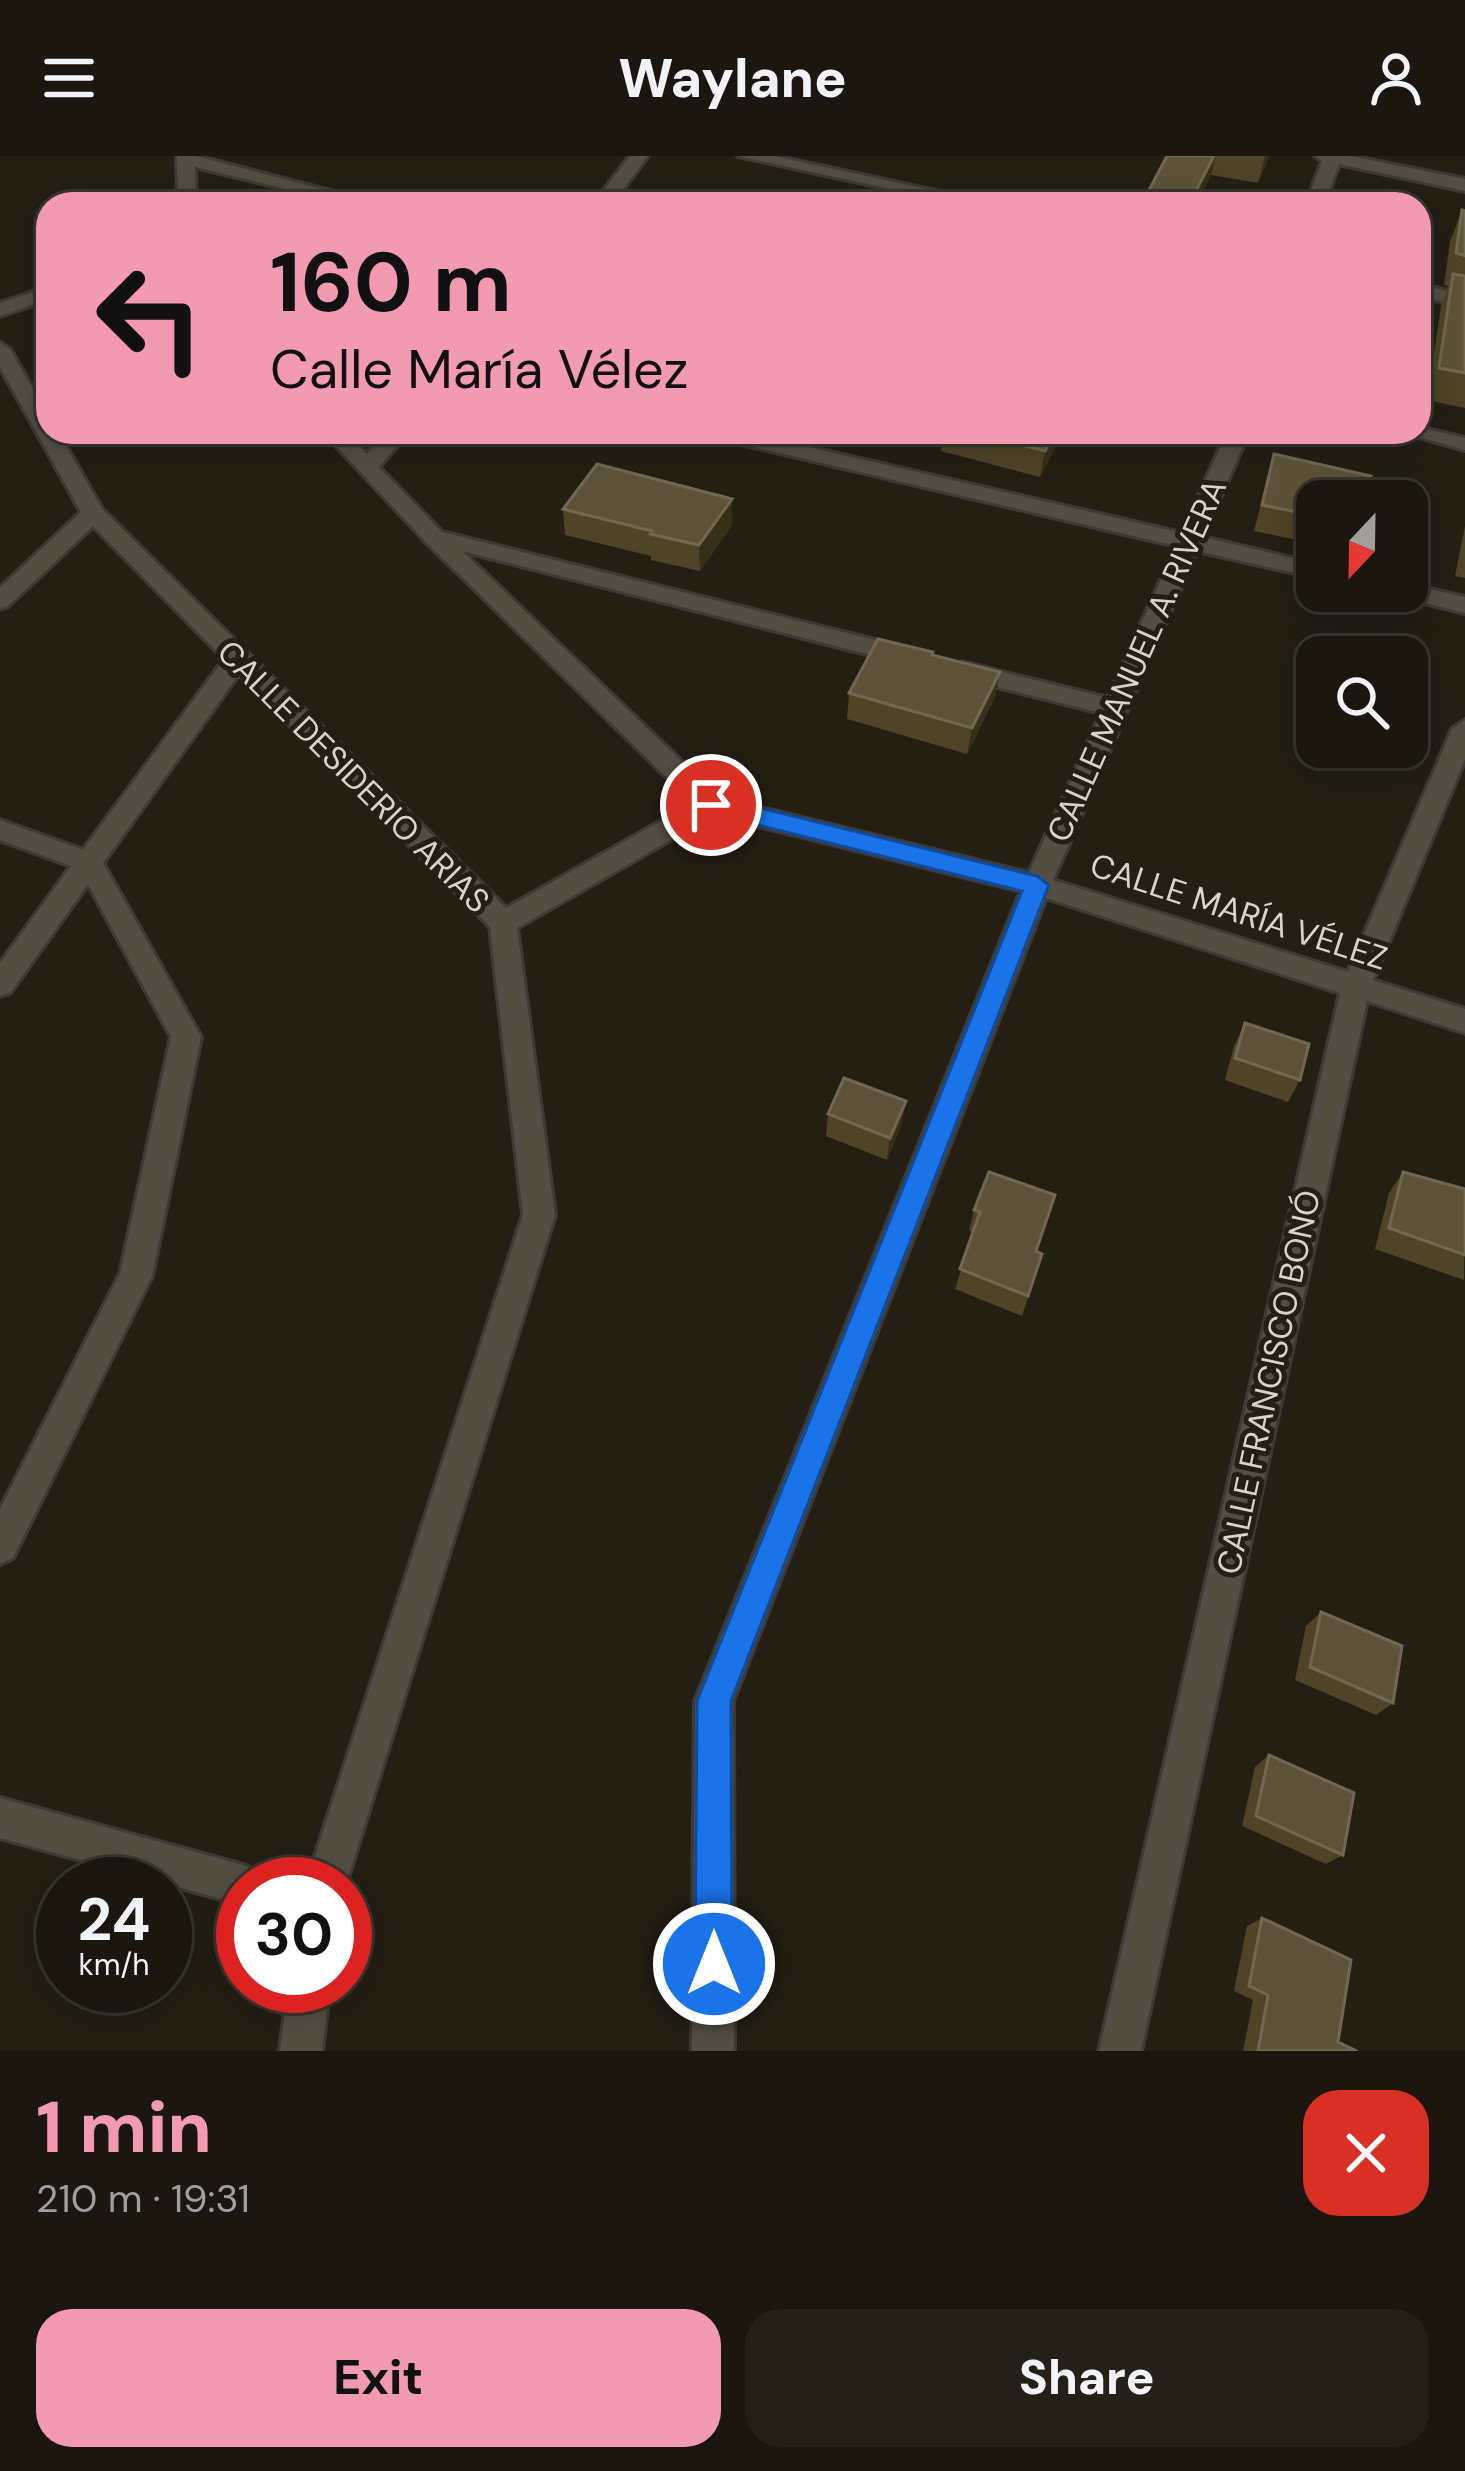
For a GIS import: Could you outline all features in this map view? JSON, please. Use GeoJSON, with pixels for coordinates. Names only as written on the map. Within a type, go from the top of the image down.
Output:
{"type":"FeatureCollection","features":[{"type":"Feature","properties":{"kind":"street"},"geometry":{"type":"LineString","coordinates":[[611,192],[639,156]]}},
{"type":"Feature","properties":{"kind":"street"},"geometry":{"type":"LineString","coordinates":[[747,156],[927,192]]}},
{"type":"Feature","properties":{"kind":"street"},"geometry":{"type":"LineString","coordinates":[[1319,192],[1330,156],[1465,185]]}},
{"type":"Feature","properties":{"kind":"street"},"geometry":{"type":"LineString","coordinates":[[187,192],[186,158],[323,192]]}},
{"type":"Feature","properties":{"kind":"street"},"geometry":{"type":"LineString","coordinates":[[1431,293],[1465,300]]}},
{"type":"Feature","properties":{"kind":"street"},"geometry":{"type":"LineString","coordinates":[[0,310],[36,297]]}},
{"type":"Feature","properties":{"kind":"street","name":"CALLE DESIDERIO ARIAS"},"geometry":{"type":"LineString","coordinates":[[0,349],[36,412]]}},
{"type":"Feature","properties":{"kind":"street"},"geometry":{"type":"LineString","coordinates":[[1431,436],[1465,444]]}},
{"type":"Feature","properties":{"kind":"street","name":"CALLE DESIDERIO ARIAS"},"geometry":{"type":"LineString","coordinates":[[54,444],[93,513],[503,923],[539,1216],[335,1857]]}},
{"type":"Feature","properties":{"kind":"street"},"geometry":{"type":"LineString","coordinates":[[345,444],[434,537],[711,805],[503,923]]}},
{"type":"Feature","properties":{"kind":"street"},"geometry":{"type":"LineString","coordinates":[[367,467],[387,444]]}},
{"type":"Feature","properties":{"kind":"street"},"geometry":{"type":"LineString","coordinates":[[768,444],[1296,566]]}},
{"type":"Feature","properties":{"kind":"street","name":"CALLE MANUEL A. RIVERA"},"geometry":{"type":"LineString","coordinates":[[713,2051],[714,1701],[1037,885],[1232,444]]}},
{"type":"Feature","properties":{"kind":"street"},"geometry":{"type":"LineString","coordinates":[[0,601],[93,513]]}},
{"type":"Feature","properties":{"kind":"street"},"geometry":{"type":"LineString","coordinates":[[434,537],[1114,708]]}},
{"type":"Feature","properties":{"kind":"street"},"geometry":{"type":"LineString","coordinates":[[1428,597],[1465,605]]}},
{"type":"Feature","properties":{"kind":"street"},"geometry":{"type":"LineString","coordinates":[[0,985],[236,660]]}},
{"type":"Feature","properties":{"kind":"street","name":"CALLE FRANCISCO BONÓ"},"geometry":{"type":"LineString","coordinates":[[1120,2051],[1356,986],[1465,729]]}},
{"type":"Feature","properties":{"kind":"street","name":"CALLE MARÍA VÉLEZ"},"geometry":{"type":"LineString","coordinates":[[711,805],[1037,885],[1465,1021]]}},
{"type":"Feature","properties":{"kind":"street"},"geometry":{"type":"LineString","coordinates":[[0,830],[89,862],[186,1037],[136,1276],[0,1546]]}},
{"type":"Feature","properties":{"kind":"street"},"geometry":{"type":"LineString","coordinates":[[0,1818],[216,1878]]}},
{"type":"Feature","properties":{"kind":"street"},"geometry":{"type":"LineString","coordinates":[[301,2051],[306,2013]]}},
{"type":"Feature","properties":{"kind":"building"},"geometry":{"type":"Polygon","coordinates":[[[1167,156],[1214,156],[1195,192],[1148,192],[1167,156]]]}},
{"type":"Feature","properties":{"kind":"building"},"geometry":{"type":"Polygon","coordinates":[[[1465,211],[1465,256],[1456,253],[1465,211]]]}},
{"type":"Feature","properties":{"kind":"building"},"geometry":{"type":"Polygon","coordinates":[[[1453,274],[1465,276],[1465,373],[1439,368],[1453,274]]]}},
{"type":"Feature","properties":{"kind":"building"},"geometry":{"type":"Polygon","coordinates":[[[1018,444],[1049,444],[1045,451],[1018,444]]]}},
{"type":"Feature","properties":{"kind":"building"},"geometry":{"type":"Polygon","coordinates":[[[1274,454],[1371,476],[1369,480],[1296,480],[1296,512],[1262,505],[1274,454]]]}},
{"type":"Feature","properties":{"kind":"building"},"geometry":{"type":"Polygon","coordinates":[[[597,464],[732,499],[699,545],[563,509],[597,464]]]}},
{"type":"Feature","properties":{"kind":"building"},"geometry":{"type":"Polygon","coordinates":[[[878,639],[1000,672],[972,728],[849,693],[878,639]]]}},
{"type":"Feature","properties":{"kind":"building"},"geometry":{"type":"Polygon","coordinates":[[[1245,1023],[1309,1044],[1300,1080],[1235,1058],[1245,1023]]]}},
{"type":"Feature","properties":{"kind":"building"},"geometry":{"type":"Polygon","coordinates":[[[844,1078],[906,1101],[890,1138],[828,1114],[844,1078]]]}},
{"type":"Feature","properties":{"kind":"building"},"geometry":{"type":"Polygon","coordinates":[[[989,1172],[1055,1195],[1036,1251],[1042,1254],[1028,1296],[960,1269],[989,1172]]]}},
{"type":"Feature","properties":{"kind":"building"},"geometry":{"type":"Polygon","coordinates":[[[1403,1172],[1465,1189],[1465,1255],[1389,1228],[1403,1172]]]}},
{"type":"Feature","properties":{"kind":"building"},"geometry":{"type":"Polygon","coordinates":[[[1321,1612],[1402,1646],[1393,1703],[1310,1667],[1321,1612]]]}},
{"type":"Feature","properties":{"kind":"building"},"geometry":{"type":"Polygon","coordinates":[[[1269,1755],[1354,1793],[1343,1855],[1256,1816],[1269,1755]]]}},
{"type":"Feature","properties":{"kind":"building"},"geometry":{"type":"Polygon","coordinates":[[[1262,1918],[1351,1960],[1338,2042],[1357,2051],[1258,2051],[1268,1995],[1249,1986],[1262,1918]]]}},
{"type":"Feature","properties":{"kind":"route"},"geometry":{"type":"LineString","coordinates":[[711,805],[1037,885],[714,1701],[714,1964]]}}]}
